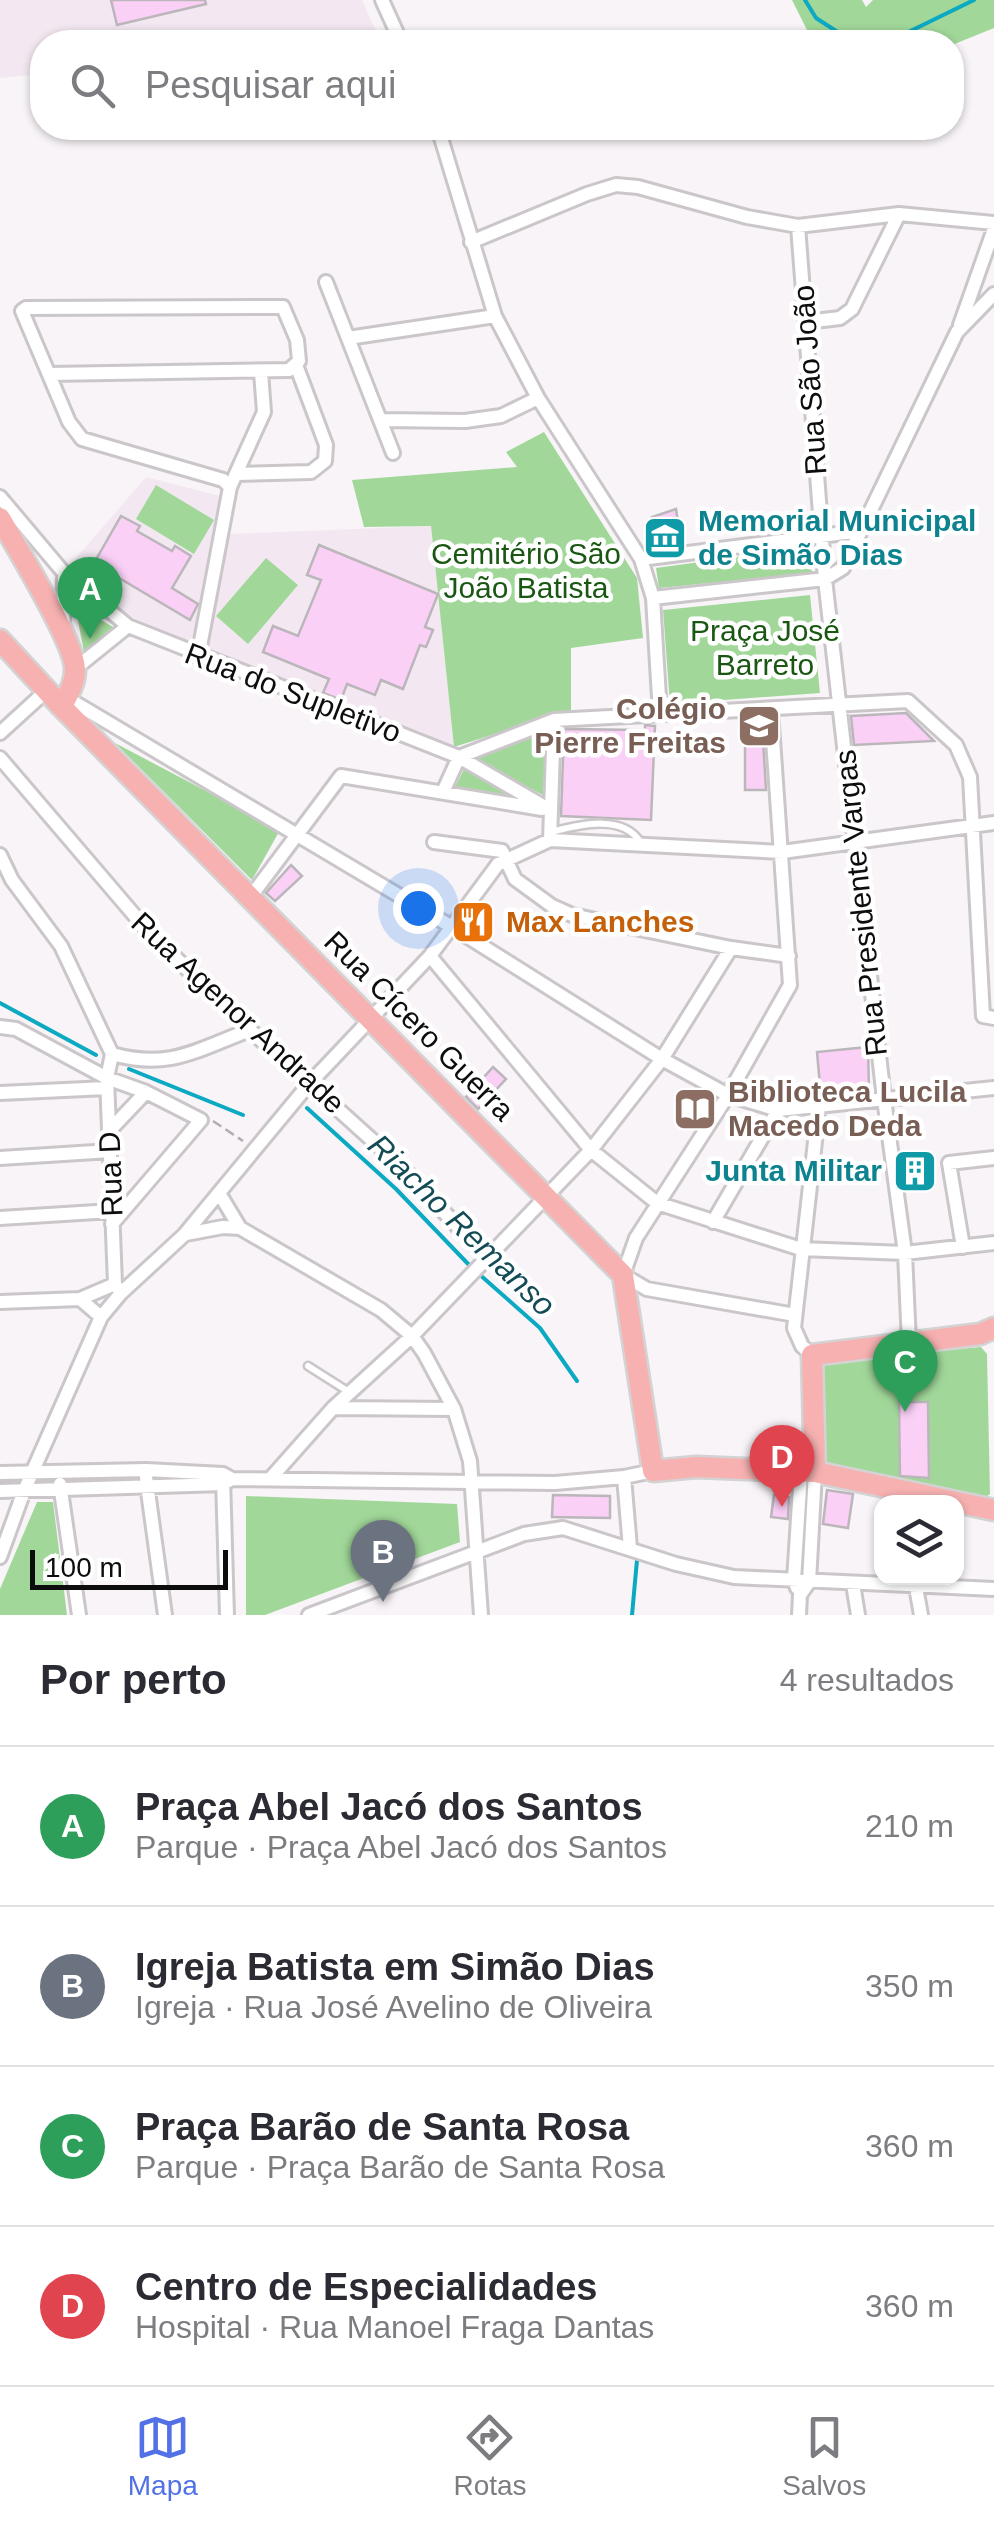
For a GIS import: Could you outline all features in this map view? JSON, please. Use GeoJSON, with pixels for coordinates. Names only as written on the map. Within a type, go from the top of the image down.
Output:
{"type":"FeatureCollection","features":[{"type":"Feature","properties":{"kind":"main road"},"geometry":{"type":"LineString","coordinates":[[0,518],[63,634],[76,668],[58,699]]}},
{"type":"Feature","properties":{"kind":"main road","name":"Rua Cícero Guerra"},"geometry":{"type":"LineString","coordinates":[[0,640],[249,899],[623,1275]]}},
{"type":"Feature","properties":{"kind":"main road"},"geometry":{"type":"LineString","coordinates":[[623,1275],[653,1471],[696,1467],[808,1472],[994,1510]]}},
{"type":"Feature","properties":{"kind":"main road"},"geometry":{"type":"LineString","coordinates":[[808,1472],[812,1354],[994,1330]]}},
{"type":"Feature","properties":{"kind":"street"},"geometry":{"type":"LineString","coordinates":[[382,0],[396,30]]}},
{"type":"Feature","properties":{"kind":"street"},"geometry":{"type":"LineString","coordinates":[[441,140],[494,316],[538,398],[640,558],[653,598],[660,714]]}},
{"type":"Feature","properties":{"kind":"street"},"geometry":{"type":"LineString","coordinates":[[471,242],[616,185],[798,226],[899,214],[940,216],[994,226],[989,262],[843,568],[826,579],[653,598]]}},
{"type":"Feature","properties":{"kind":"street"},"geometry":{"type":"LineString","coordinates":[[806,322],[840,318],[852,309],[899,214]]}},
{"type":"Feature","properties":{"kind":"street","name":"Rua São João"},"geometry":{"type":"LineString","coordinates":[[798,226],[822,535]]}},
{"type":"Feature","properties":{"kind":"street"},"geometry":{"type":"LineString","coordinates":[[326,282],[393,453]]}},
{"type":"Feature","properties":{"kind":"street"},"geometry":{"type":"LineString","coordinates":[[957,332],[994,294]]}},
{"type":"Feature","properties":{"kind":"street"},"geometry":{"type":"LineString","coordinates":[[283,307],[297,340],[296,365],[326,445],[322,466],[311,472],[223,480],[82,439],[73,430],[23,310],[283,307]]}},
{"type":"Feature","properties":{"kind":"street"},"geometry":{"type":"LineString","coordinates":[[348,338],[494,316]]}},
{"type":"Feature","properties":{"kind":"street"},"geometry":{"type":"LineString","coordinates":[[50,374],[261,372],[290,370],[296,365]]}},
{"type":"Feature","properties":{"kind":"street"},"geometry":{"type":"LineString","coordinates":[[198,656],[233,481],[264,412],[261,372]]}},
{"type":"Feature","properties":{"kind":"street"},"geometry":{"type":"LineString","coordinates":[[381,420],[465,421],[501,416],[538,398]]}},
{"type":"Feature","properties":{"kind":"street","name":"Rua do Supletivo"},"geometry":{"type":"LineString","coordinates":[[0,497],[64,573],[128,626],[459,757],[550,810]]}},
{"type":"Feature","properties":{"kind":"street"},"geometry":{"type":"LineString","coordinates":[[640,558],[860,531]]}},
{"type":"Feature","properties":{"kind":"street"},"geometry":{"type":"LineString","coordinates":[[822,535],[839,706]]}},
{"type":"Feature","properties":{"kind":"street"},"geometry":{"type":"LineString","coordinates":[[63,634],[64,573]]}},
{"type":"Feature","properties":{"kind":"street"},"geometry":{"type":"LineString","coordinates":[[76,668],[128,626]]}},
{"type":"Feature","properties":{"kind":"street"},"geometry":{"type":"LineString","coordinates":[[0,734],[58,699],[452,927],[662,1059],[728,1095],[778,1110],[994,1088]]}},
{"type":"Feature","properties":{"kind":"street"},"geometry":{"type":"LineString","coordinates":[[443,792],[459,757],[554,720],[908,701],[956,745],[964,758],[973,793],[989,1018]]}},
{"type":"Feature","properties":{"kind":"street","name":"Rua Presidente Vargas"},"geometry":{"type":"LineString","coordinates":[[839,706],[905,1252],[909,1344]]}},
{"type":"Feature","properties":{"kind":"street"},"geometry":{"type":"LineString","coordinates":[[771,710],[789,956],[788,992],[728,1095],[656,1203],[630,1249],[623,1275],[647,1290],[795,1315]]}},
{"type":"Feature","properties":{"kind":"street"},"geometry":{"type":"LineString","coordinates":[[550,836],[554,720]]}},
{"type":"Feature","properties":{"kind":"street","name":"Rua Agenor Andrade"},"geometry":{"type":"LineString","coordinates":[[0,758],[147,930],[250,1030],[402,1167],[479,1264]]}},
{"type":"Feature","properties":{"kind":"street"},"geometry":{"type":"LineString","coordinates":[[249,899],[341,776],[550,810]]}},
{"type":"Feature","properties":{"kind":"street"},"geometry":{"type":"LineString","coordinates":[[0,1302],[80,1299],[118,1288],[184,1235],[309,1084],[430,956],[498,864],[550,836],[642,846],[782,852],[994,823]]}},
{"type":"Feature","properties":{"kind":"street"},"geometry":{"type":"LineString","coordinates":[[434,842],[502,851],[515,879],[561,911],[731,948],[789,956]]}},
{"type":"Feature","properties":{"kind":"street"},"geometry":{"type":"LineString","coordinates":[[0,855],[12,880],[61,946],[112,1054],[138,1061],[165,1060],[250,1030]]}},
{"type":"Feature","properties":{"kind":"street"},"geometry":{"type":"LineString","coordinates":[[270,1479],[333,1408],[412,1336],[591,1150],[662,1059],[731,948]]}},
{"type":"Feature","properties":{"kind":"street"},"geometry":{"type":"LineString","coordinates":[[430,956],[591,1150],[656,1203],[801,1248],[905,1252],[994,1244]]}},
{"type":"Feature","properties":{"kind":"street"},"geometry":{"type":"LineString","coordinates":[[0,1218],[112,1218],[201,1120],[146,1092],[107,1083],[2,1024]]}},
{"type":"Feature","properties":{"kind":"street","name":"Rua D"},"geometry":{"type":"LineString","coordinates":[[112,1054],[107,1083],[118,1288]]}},
{"type":"Feature","properties":{"kind":"street"},"geometry":{"type":"LineString","coordinates":[[0,1093],[107,1083]]}},
{"type":"Feature","properties":{"kind":"street"},"geometry":{"type":"LineString","coordinates":[[110,1130],[146,1092]]}},
{"type":"Feature","properties":{"kind":"street"},"geometry":{"type":"LineString","coordinates":[[812,1354],[796,1338],[795,1315],[820,1106]]}},
{"type":"Feature","properties":{"kind":"street"},"geometry":{"type":"LineString","coordinates":[[714,1222],[778,1110]]}},
{"type":"Feature","properties":{"kind":"street"},"geometry":{"type":"LineString","coordinates":[[0,1158],[110,1151]]}},
{"type":"Feature","properties":{"kind":"street"},"geometry":{"type":"LineString","coordinates":[[963,1247],[950,1162],[994,1158]]}},
{"type":"Feature","properties":{"kind":"street"},"geometry":{"type":"LineString","coordinates":[[219,1193],[240,1228]]}},
{"type":"Feature","properties":{"kind":"street"},"geometry":{"type":"LineString","coordinates":[[184,1235],[223,1227],[240,1228],[371,1303],[412,1336],[454,1409],[474,1481],[480,1615]]}},
{"type":"Feature","properties":{"kind":"street"},"geometry":{"type":"LineString","coordinates":[[0,1557],[24,1491],[118,1288]]}},
{"type":"Feature","properties":{"kind":"street"},"geometry":{"type":"LineString","coordinates":[[80,1299],[102,1318]]}},
{"type":"Feature","properties":{"kind":"street"},"geometry":{"type":"LineString","coordinates":[[333,1408],[454,1409]]}},
{"type":"Feature","properties":{"kind":"street"},"geometry":{"type":"LineString","coordinates":[[0,1473],[555,1483],[624,1478],[653,1471]]}},
{"type":"Feature","properties":{"kind":"street"},"geometry":{"type":"LineString","coordinates":[[800,1596],[794,1580],[808,1472]]}},
{"type":"Feature","properties":{"kind":"street"},"geometry":{"type":"LineString","coordinates":[[798,1615],[800,1596],[808,1582],[808,1472]]}},
{"type":"Feature","properties":{"kind":"street"},"geometry":{"type":"LineString","coordinates":[[59,1473],[79,1615]]}},
{"type":"Feature","properties":{"kind":"street"},"geometry":{"type":"LineString","coordinates":[[0,1491],[60,1489],[146,1477]]}},
{"type":"Feature","properties":{"kind":"street"},"geometry":{"type":"LineString","coordinates":[[146,1477],[165,1615]]}},
{"type":"Feature","properties":{"kind":"street"},"geometry":{"type":"LineString","coordinates":[[624,1478],[630,1548]]}},
{"type":"Feature","properties":{"kind":"street"},"geometry":{"type":"LineString","coordinates":[[226,1479],[227,1615]]}},
{"type":"Feature","properties":{"kind":"street"},"geometry":{"type":"LineString","coordinates":[[309,1615],[535,1531],[563,1528],[734,1577],[994,1589]]}},
{"type":"Feature","properties":{"kind":"street"},"geometry":{"type":"LineString","coordinates":[[852,1584],[858,1615]]}},
{"type":"Feature","properties":{"kind":"street"},"geometry":{"type":"LineString","coordinates":[[916,1587],[921,1615]]}},
{"type":"Feature","properties":{"kind":"lane"},"geometry":{"type":"LineString","coordinates":[[308,1366],[349,1392]]}},
{"type":"Feature","properties":{"kind":"path"},"geometry":{"type":"LineString","coordinates":[[201,1120],[216,1121],[254,1150]]}},
{"type":"Feature","properties":{"kind":"shaded area"},"geometry":{"type":"Polygon","coordinates":[[[0,0],[362,0],[376,30],[30,30],[30,75],[0,78],[0,0]]]}},
{"type":"Feature","properties":{"kind":"shaded area"},"geometry":{"type":"Polygon","coordinates":[[[146,477],[220,496],[193,645],[123,613],[70,565],[146,477]]]}},
{"type":"Feature","properties":{"kind":"shaded area"},"geometry":{"type":"Polygon","coordinates":[[[431,526],[454,747],[207,653],[229,534],[431,526]]]}},
{"type":"Feature","properties":{"kind":"green space"},"geometry":{"type":"Polygon","coordinates":[[[792,0],[862,0],[866,7],[873,0],[994,0],[994,28],[964,40],[964,30],[807,30],[792,0]]]}},
{"type":"Feature","properties":{"kind":"green space","name":"Cemitério São João Batista"},"geometry":{"type":"Polygon","coordinates":[[[544,432],[637,578],[643,638],[571,648],[571,715],[554,715],[454,747],[431,526],[364,527],[352,480],[517,467],[506,452],[544,432]]]}},
{"type":"Feature","properties":{"kind":"green space"},"geometry":{"type":"Polygon","coordinates":[[[156,485],[214,520],[194,554],[136,519],[156,485]]]}},
{"type":"Feature","properties":{"kind":"green space","name":"Praça José Barreto"},"geometry":{"type":"Polygon","coordinates":[[[809,547],[812,573],[659,588],[656,568],[809,547]]]}},
{"type":"Feature","properties":{"kind":"green space"},"geometry":{"type":"Polygon","coordinates":[[[266,558],[298,585],[248,644],[216,616],[266,558]]]}},
{"type":"Feature","properties":{"kind":"green space","name":"Praça José Barreto"},"geometry":{"type":"Polygon","coordinates":[[[810,595],[820,693],[670,704],[663,610],[810,595]]]}},
{"type":"Feature","properties":{"kind":"green space"},"geometry":{"type":"Polygon","coordinates":[[[75,605],[113,627],[84,652],[75,605]]]}},
{"type":"Feature","properties":{"kind":"green space"},"geometry":{"type":"Polygon","coordinates":[[[547,733],[545,796],[478,761],[477,753],[547,733]]]}},
{"type":"Feature","properties":{"kind":"green space"},"geometry":{"type":"Polygon","coordinates":[[[115,743],[280,830],[252,880],[115,743]]]}},
{"type":"Feature","properties":{"kind":"green space"},"geometry":{"type":"Polygon","coordinates":[[[464,769],[515,794],[514,802],[454,789],[464,769]]]}},
{"type":"Feature","properties":{"kind":"green space"},"geometry":{"type":"Polygon","coordinates":[[[981,1347],[987,1354],[990,1494],[982,1500],[831,1468],[823,1457],[822,1362],[981,1347]]]}},
{"type":"Feature","properties":{"kind":"green space"},"geometry":{"type":"Polygon","coordinates":[[[246,1496],[457,1504],[460,1542],[265,1615],[246,1615],[246,1496]]]}},
{"type":"Feature","properties":{"kind":"green space"},"geometry":{"type":"Polygon","coordinates":[[[37,1502],[53,1502],[67,1615],[0,1615],[0,1589],[37,1502]]]}},
{"type":"Feature","properties":{"kind":"building"},"geometry":{"type":"Polygon","coordinates":[[[111,0],[205,0],[206,4],[117,25],[111,0]]]}},
{"type":"Feature","properties":{"kind":"building","name":"Memorial Municipal de Simão Dias"},"geometry":{"type":"Polygon","coordinates":[[[676,509],[681,544],[652,548],[652,517],[676,509]]]}},
{"type":"Feature","properties":{"kind":"building"},"geometry":{"type":"Polygon","coordinates":[[[121,516],[140,526],[137,531],[172,551],[175,546],[191,556],[172,588],[198,604],[190,620],[94,563],[121,516]]]}},
{"type":"Feature","properties":{"kind":"building"},"geometry":{"type":"Polygon","coordinates":[[[319,545],[438,594],[425,627],[433,630],[426,647],[420,645],[403,689],[381,680],[375,695],[347,684],[341,700],[323,693],[329,679],[263,652],[273,626],[298,636],[321,580],[307,575],[319,545]]]}},
{"type":"Feature","properties":{"kind":"building"},"geometry":{"type":"Polygon","coordinates":[[[906,713],[934,741],[854,745],[851,716],[906,713]]]}},
{"type":"Feature","properties":{"kind":"building"},"geometry":{"type":"Polygon","coordinates":[[[762,723],[766,790],[745,790],[745,724],[762,723]]]}},
{"type":"Feature","properties":{"kind":"building"},"geometry":{"type":"Polygon","coordinates":[[[645,725],[655,726],[651,820],[561,816],[564,729],[645,730],[645,725]]]}},
{"type":"Feature","properties":{"kind":"building"},"geometry":{"type":"Polygon","coordinates":[[[291,865],[302,876],[275,901],[266,893],[291,865]]]}},
{"type":"Feature","properties":{"kind":"building"},"geometry":{"type":"Polygon","coordinates":[[[868,1047],[869,1091],[821,1096],[817,1052],[868,1047]]]}},
{"type":"Feature","properties":{"kind":"building"},"geometry":{"type":"Polygon","coordinates":[[[493,1067],[506,1079],[478,1109],[466,1097],[493,1067]]]}},
{"type":"Feature","properties":{"kind":"building"},"geometry":{"type":"Polygon","coordinates":[[[913,1159],[916,1177],[905,1178],[903,1161],[913,1159]]]}},
{"type":"Feature","properties":{"kind":"building"},"geometry":{"type":"Polygon","coordinates":[[[899,1402],[928,1402],[929,1478],[900,1476],[899,1402]]]}},
{"type":"Feature","properties":{"kind":"building"},"geometry":{"type":"Polygon","coordinates":[[[827,1490],[853,1494],[848,1528],[823,1524],[827,1490]]]}},
{"type":"Feature","properties":{"kind":"building"},"geometry":{"type":"Polygon","coordinates":[[[553,1495],[610,1496],[610,1518],[552,1517],[553,1495]]]}},
{"type":"Feature","properties":{"kind":"building"},"geometry":{"type":"Polygon","coordinates":[[[774,1495],[789,1497],[788,1519],[771,1517],[774,1495]]]}},
{"type":"Feature","properties":{"kind":"waterway"},"geometry":{"type":"LineString","coordinates":[[805,0],[816,18],[834,30]]}},
{"type":"Feature","properties":{"kind":"waterway"},"geometry":{"type":"LineString","coordinates":[[913,30],[974,0]]}},
{"type":"Feature","properties":{"kind":"waterway","name":"Riacho Remanso"},"geometry":{"type":"LineString","coordinates":[[0,1003],[96,1055]]}},
{"type":"Feature","properties":{"kind":"waterway","name":"Riacho Remanso"},"geometry":{"type":"LineString","coordinates":[[129,1069],[243,1115]]}},
{"type":"Feature","properties":{"kind":"waterway","name":"Riacho Remanso"},"geometry":{"type":"LineString","coordinates":[[307,1108],[396,1189],[472,1268]]}},
{"type":"Feature","properties":{"kind":"waterway","name":"Riacho Remanso"},"geometry":{"type":"LineString","coordinates":[[479,1274],[540,1328],[577,1381]]}},
{"type":"Feature","properties":{"kind":"waterway","name":"Riacho Remanso"},"geometry":{"type":"LineString","coordinates":[[632,1615],[637,1560]]}},
{"type":"Feature","properties":{"kind":"place","name":"Memorial Municipal de Simão Dias"},"geometry":{"type":"Point","coordinates":[665,538]}},
{"type":"Feature","properties":{"kind":"place","name":"Praça Abel Jacó dos Santos"},"geometry":{"type":"Point","coordinates":[90,639]}},
{"type":"Feature","properties":{"kind":"place","name":"Colégio Pierre Freitas"},"geometry":{"type":"Point","coordinates":[759,726]}},
{"type":"Feature","properties":{"kind":"place","name":"Max Lanches"},"geometry":{"type":"Point","coordinates":[473,922]}},
{"type":"Feature","properties":{"kind":"place","name":"Biblioteca Lucila Macedo Deda"},"geometry":{"type":"Point","coordinates":[695,1109]}},
{"type":"Feature","properties":{"kind":"place","name":"Junta Militar"},"geometry":{"type":"Point","coordinates":[915,1171]}},
{"type":"Feature","properties":{"kind":"place","name":"Praça Barão de Santa Rosa"},"geometry":{"type":"Point","coordinates":[905,1412]}},
{"type":"Feature","properties":{"kind":"place","name":"Centro de Especialidades"},"geometry":{"type":"Point","coordinates":[782,1507]}},
{"type":"Feature","properties":{"kind":"place","name":"Igreja Batista em Simão Dias"},"geometry":{"type":"Point","coordinates":[383,1602]}}]}
